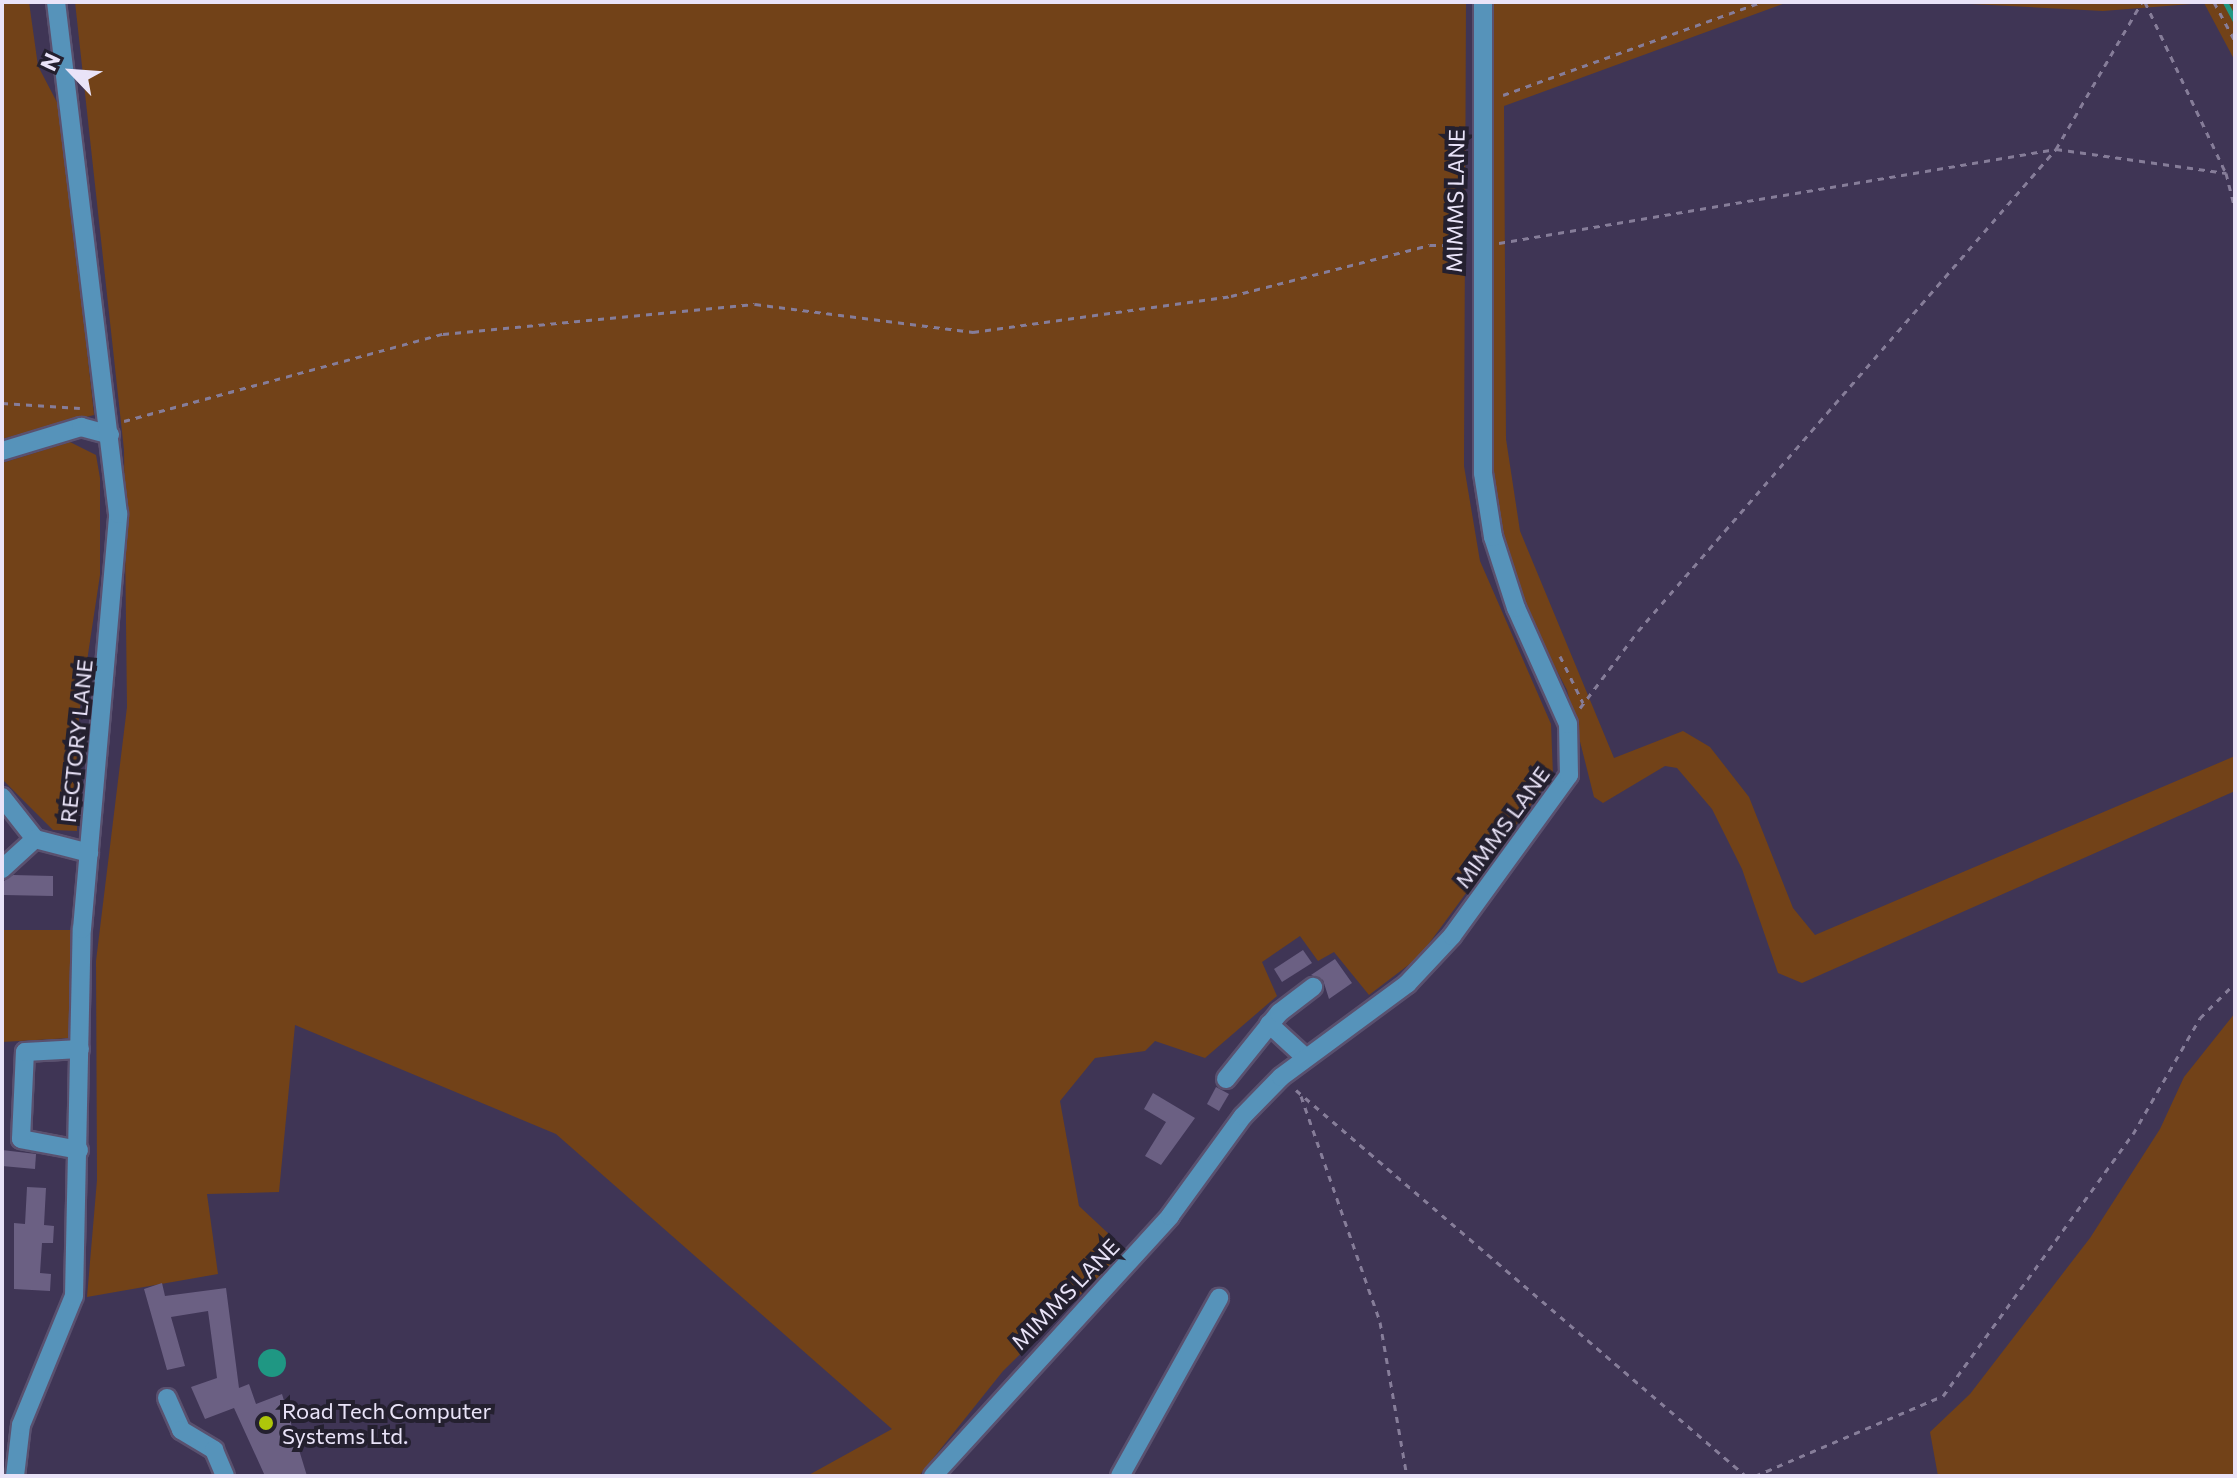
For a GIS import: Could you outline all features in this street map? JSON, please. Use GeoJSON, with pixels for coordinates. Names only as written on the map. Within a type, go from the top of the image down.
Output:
{"type":"FeatureCollection","features":[{"type":"Feature","properties":{"kind":"street","name":"RECTORY LANE"},"geometry":{"type":"LineString","coordinates":[[15,1476],[21,1425],[74,1296],[89,853],[114,601],[118,514],[56,2]]}},
{"type":"Feature","properties":{"kind":"street","name":"MIMMS LANE"},"geometry":{"type":"LineString","coordinates":[[933,1476],[1132,1260],[1281,1077],[1407,984],[1452,936],[1559,796],[1572,763],[1568,724],[1493,537],[1479,393],[1486,245],[1483,2]]}},
{"type":"Feature","properties":{"kind":"street"},"geometry":{"type":"LineString","coordinates":[[2,451],[81,427],[109,426]]}},
{"type":"Feature","properties":{"kind":"street"},"geometry":{"type":"LineString","coordinates":[[2,797],[35,839],[89,853]]}},
{"type":"Feature","properties":{"kind":"street"},"geometry":{"type":"LineString","coordinates":[[2,869],[35,839]]}},
{"type":"Feature","properties":{"kind":"street"},"geometry":{"type":"LineString","coordinates":[[1226,1079],[1269,1024],[1313,987]]}},
{"type":"Feature","properties":{"kind":"street"},"geometry":{"type":"LineString","coordinates":[[1269,1024],[1306,1058]]}},
{"type":"Feature","properties":{"kind":"street"},"geometry":{"type":"LineString","coordinates":[[79,1150],[21,1139],[25,1052],[80,1049]]}},
{"type":"Feature","properties":{"kind":"street"},"geometry":{"type":"LineString","coordinates":[[1120,1476],[1219,1298]]}},
{"type":"Feature","properties":{"kind":"street"},"geometry":{"type":"LineString","coordinates":[[167,1398],[181,1430],[214,1450],[225,1476]]}},
{"type":"Feature","properties":{"kind":"path"},"geometry":{"type":"LineString","coordinates":[[1497,109],[1498,97],[1520,85],[1762,2]]}},
{"type":"Feature","properties":{"kind":"path"},"geometry":{"type":"LineString","coordinates":[[1568,724],[2056,149],[2143,2]]}},
{"type":"Feature","properties":{"kind":"path"},"geometry":{"type":"LineString","coordinates":[[2143,2],[2226,173],[2235,210]]}},
{"type":"Feature","properties":{"kind":"path"},"geometry":{"type":"LineString","coordinates":[[2214,2],[2235,41]]}},
{"type":"Feature","properties":{"kind":"path"},"geometry":{"type":"LineString","coordinates":[[2,403],[74,405],[109,426],[443,334],[755,304],[973,332],[1231,296],[1430,245],[1486,245],[2056,149],[2226,173]]}},
{"type":"Feature","properties":{"kind":"path"},"geometry":{"type":"LineString","coordinates":[[1486,245],[1494,229]]}},
{"type":"Feature","properties":{"kind":"path"},"geometry":{"type":"LineString","coordinates":[[1486,245],[1493,258]]}},
{"type":"Feature","properties":{"kind":"path"},"geometry":{"type":"LineString","coordinates":[[1558,653],[1583,703]]}},
{"type":"Feature","properties":{"kind":"path"},"geometry":{"type":"LineString","coordinates":[[1755,1476],[1943,1396],[2133,1134],[2200,1018],[2235,983]]}},
{"type":"Feature","properties":{"kind":"path"},"geometry":{"type":"LineString","coordinates":[[1281,1077],[1746,1476]]}},
{"type":"Feature","properties":{"kind":"path"},"geometry":{"type":"LineString","coordinates":[[1300,1093],[1380,1322],[1407,1476]]}},
{"type":"Feature","properties":{"kind":"shaded area"},"geometry":{"type":"Polygon","coordinates":[[[2,2],[29,2],[38,66],[61,110],[94,415],[2,439],[2,2]]]}},
{"type":"Feature","properties":{"kind":"shaded area"},"geometry":{"type":"Polygon","coordinates":[[[75,2],[1466,2],[1464,466],[1480,561],[1551,724],[1553,775],[1419,957],[1369,995],[1334,952],[1318,961],[1300,936],[1262,962],[1277,996],[1205,1058],[1155,1041],[1145,1051],[1095,1058],[1060,1101],[1079,1206],[1126,1250],[1003,1371],[919,1476],[807,1476],[892,1429],[556,1134],[295,1025],[279,1192],[207,1194],[218,1274],[87,1297],[97,1180],[96,961],[127,707],[124,450],[75,2]]]}},
{"type":"Feature","properties":{"kind":"shaded area"},"geometry":{"type":"Polygon","coordinates":[[[1490,2],[1788,2],[1504,106],[1506,439],[1520,531],[1614,758],[1683,731],[1710,747],[1749,797],[1793,908],[1815,935],[2235,756],[2235,791],[1802,983],[1778,973],[1742,869],[1712,809],[1677,768],[1665,766],[1603,803],[1594,797],[1567,690],[1527,614],[1497,525],[1485,428],[1490,2]]]}},
{"type":"Feature","properties":{"kind":"shaded area"},"geometry":{"type":"Polygon","coordinates":[[[1932,2],[2235,2],[2235,61],[2204,3],[2103,11],[1932,2]]]}},
{"type":"Feature","properties":{"kind":"shaded area"},"geometry":{"type":"Polygon","coordinates":[[[70,442],[96,455],[100,478],[100,575],[79,714],[77,831],[53,830],[2,779],[2,463],[70,442]]]}},
{"type":"Feature","properties":{"kind":"shaded area"},"geometry":{"type":"Polygon","coordinates":[[[2,930],[72,930],[70,1038],[2,1042],[2,930]]]}},
{"type":"Feature","properties":{"kind":"shaded area"},"geometry":{"type":"Polygon","coordinates":[[[2235,1013],[2235,1476],[1938,1476],[1930,1432],[1970,1394],[2090,1238],[2160,1129],[2184,1077],[2235,1013]]]}},
{"type":"Feature","properties":{"kind":"shaded area"},"geometry":{"type":"Polygon","coordinates":[[[272,1349],[282,1353],[286,1363],[282,1373],[272,1377],[262,1373],[258,1363],[262,1353],[272,1349]]]}},
{"type":"Feature","properties":{"kind":"building"},"geometry":{"type":"Polygon","coordinates":[[[13,875],[53,876],[53,896],[4,895],[4,881],[13,875]]]}},
{"type":"Feature","properties":{"kind":"building"},"geometry":{"type":"Polygon","coordinates":[[[1303,950],[1312,963],[1282,982],[1274,969],[1303,950]]]}},
{"type":"Feature","properties":{"kind":"building"},"geometry":{"type":"Polygon","coordinates":[[[1335,959],[1352,983],[1329,999],[1323,980],[1311,975],[1335,959]]]}},
{"type":"Feature","properties":{"kind":"building"},"geometry":{"type":"Polygon","coordinates":[[[1216,1087],[1229,1094],[1219,1111],[1207,1104],[1216,1087]]]}},
{"type":"Feature","properties":{"kind":"building"},"geometry":{"type":"Polygon","coordinates":[[[1153,1093],[1195,1118],[1161,1165],[1145,1156],[1166,1122],[1144,1109],[1153,1093]]]}},
{"type":"Feature","properties":{"kind":"building"},"geometry":{"type":"Polygon","coordinates":[[[2,1150],[36,1154],[35,1169],[2,1166],[2,1150]]]}},
{"type":"Feature","properties":{"kind":"building"},"geometry":{"type":"Polygon","coordinates":[[[27,1187],[46,1188],[44,1225],[54,1226],[53,1243],[42,1243],[40,1273],[51,1274],[50,1291],[14,1289],[14,1223],[25,1224],[27,1187]]]}},
{"type":"Feature","properties":{"kind":"building"},"geometry":{"type":"Polygon","coordinates":[[[162,1283],[165,1296],[226,1288],[239,1388],[249,1384],[256,1404],[282,1394],[307,1476],[265,1476],[234,1408],[205,1419],[191,1387],[217,1378],[208,1311],[171,1317],[185,1366],[167,1370],[144,1289],[162,1283]]]}},
{"type":"Feature","properties":{"kind":"waterway"},"geometry":{"type":"LineString","coordinates":[[2225,2],[2235,21]]}},
{"type":"Feature","properties":{"kind":"place","name":"Road Tech Computer Systems Ltd."},"geometry":{"type":"Point","coordinates":[266,1423]}}]}
